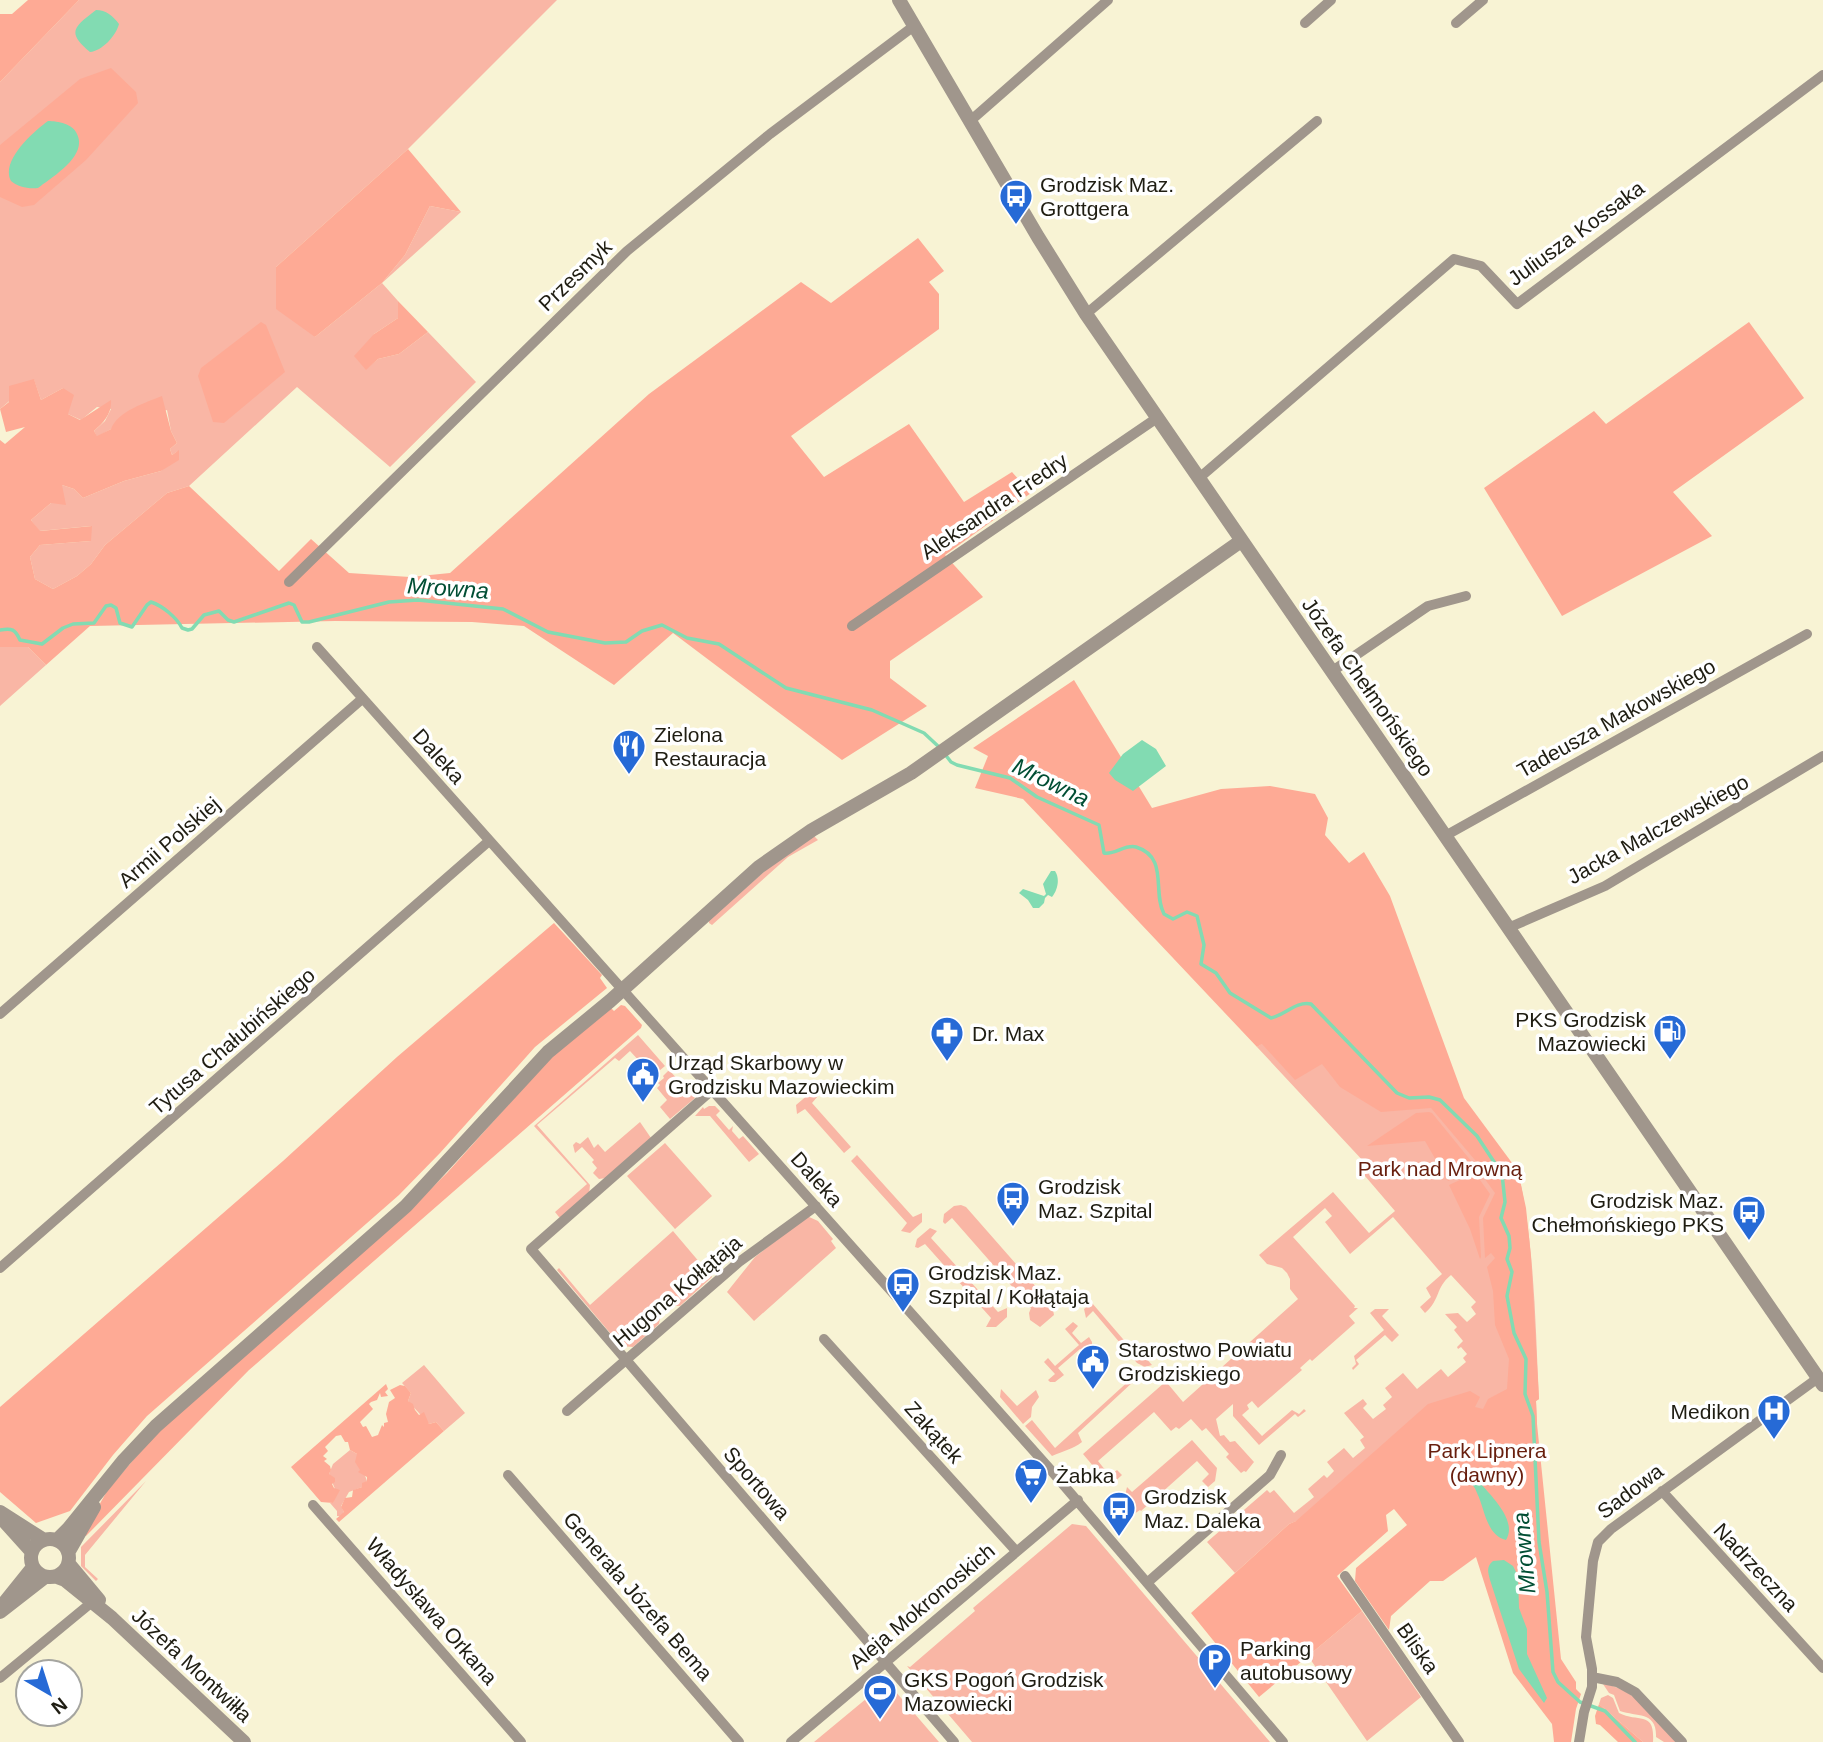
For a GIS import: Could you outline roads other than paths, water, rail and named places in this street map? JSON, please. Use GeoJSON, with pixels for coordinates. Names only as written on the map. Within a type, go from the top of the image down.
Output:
{"type":"FeatureCollection","features":[{"type":"Feature","properties":{"kind":"street","name":"Józefa Chełmońskiego"},"geometry":{"type":"LineString","coordinates":[[899,0],[1086,314],[1821,1381]]}},
{"type":"Feature","properties":{"kind":"street"},"geometry":{"type":"LineString","coordinates":[[970,122],[1108,0]]}},
{"type":"Feature","properties":{"kind":"street"},"geometry":{"type":"LineString","coordinates":[[1305,23],[1331,0]]}},
{"type":"Feature","properties":{"kind":"street"},"geometry":{"type":"LineString","coordinates":[[1457,23],[1483,0]]}},
{"type":"Feature","properties":{"kind":"street","name":"Przesmyk"},"geometry":{"type":"LineString","coordinates":[[289,582],[627,251],[770,134],[914,26]]}},
{"type":"Feature","properties":{"kind":"street","name":"Juliusza Kossaka"},"geometry":{"type":"LineString","coordinates":[[1198,479],[1454,259],[1481,266],[1517,304],[1823,75]]}},
{"type":"Feature","properties":{"kind":"street"},"geometry":{"type":"LineString","coordinates":[[1086,314],[1317,121]]}},
{"type":"Feature","properties":{"kind":"street","name":"Aleksandra Fredry"},"geometry":{"type":"LineString","coordinates":[[852,625],[1157,418]]}},
{"type":"Feature","properties":{"kind":"street"},"geometry":{"type":"LineString","coordinates":[[0,1610],[32,1559],[101,1490],[124,1460],[156,1426],[406,1206],[548,1052],[739,885],[781,850],[929,761],[1241,541]]}},
{"type":"Feature","properties":{"kind":"street"},"geometry":{"type":"LineString","coordinates":[[1332,672],[1428,606],[1466,596]]}},
{"type":"Feature","properties":{"kind":"street","name":"Tadeusza Makowskiego"},"geometry":{"type":"LineString","coordinates":[[1445,836],[1807,634]]}},
{"type":"Feature","properties":{"kind":"street","name":"Daleka"},"geometry":{"type":"LineString","coordinates":[[317,647],[1077,1500],[1283,1742]]}},
{"type":"Feature","properties":{"kind":"street","name":"Armii Polskiej"},"geometry":{"type":"LineString","coordinates":[[0,1014],[362,699]]}},
{"type":"Feature","properties":{"kind":"street","name":"Jacka Malczewskiego"},"geometry":{"type":"LineString","coordinates":[[1508,928],[1605,886],[1823,756]]}},
{"type":"Feature","properties":{"kind":"street","name":"Tytusa Chałubińskiego"},"geometry":{"type":"LineString","coordinates":[[0,1268],[489,841]]}},
{"type":"Feature","properties":{"kind":"street","name":"Sportowa"},"geometry":{"type":"LineString","coordinates":[[712,1090],[531,1249],[954,1742]]}},
{"type":"Feature","properties":{"kind":"street","name":"Hugona Kołłątaja"},"geometry":{"type":"LineString","coordinates":[[567,1411],[739,1262],[816,1206]]}},
{"type":"Feature","properties":{"kind":"street","name":"Zakątek"},"geometry":{"type":"LineString","coordinates":[[824,1339],[1016,1551]]}},
{"type":"Feature","properties":{"kind":"street","name":"Sadowa"},"geometry":{"type":"LineString","coordinates":[[1579,1742],[1592,1677],[1586,1637],[1594,1550],[1598,1542],[1662,1491],[1821,1381]]}},
{"type":"Feature","properties":{"kind":"street"},"geometry":{"type":"LineString","coordinates":[[1148,1582],[1270,1475],[1281,1455]]}},
{"type":"Feature","properties":{"kind":"street","name":"Generała Józefa Bema"},"geometry":{"type":"LineString","coordinates":[[508,1475],[739,1742]]}},
{"type":"Feature","properties":{"kind":"street"},"geometry":{"type":"LineString","coordinates":[[0,1610],[66,1570],[101,1490]]}},
{"type":"Feature","properties":{"kind":"street","name":"Nadrzeczna"},"geometry":{"type":"LineString","coordinates":[[1662,1491],[1823,1668]]}},
{"type":"Feature","properties":{"kind":"street","name":"Aleja Mokronoskich"},"geometry":{"type":"LineString","coordinates":[[791,1742],[1077,1500]]}},
{"type":"Feature","properties":{"kind":"street","name":"Władysława Orkana"},"geometry":{"type":"LineString","coordinates":[[313,1505],[521,1742]]}},
{"type":"Feature","properties":{"kind":"street"},"geometry":{"type":"LineString","coordinates":[[0,1514],[50,1540]]}},
{"type":"Feature","properties":{"kind":"street"},"geometry":{"type":"LineString","coordinates":[[0,1514],[32,1559]]}},
{"type":"Feature","properties":{"kind":"street","name":"Józefa Montwiłła"},"geometry":{"type":"LineString","coordinates":[[50,1540],[69,1558],[94,1601]]}},
{"type":"Feature","properties":{"kind":"street","name":"Józefa Montwiłła"},"geometry":{"type":"LineString","coordinates":[[32,1559],[51,1577],[65,1580],[94,1601],[244,1742]]}},
{"type":"Feature","properties":{"kind":"street","name":"Bliska"},"geometry":{"type":"LineString","coordinates":[[1345,1576],[1459,1742]]}},
{"type":"Feature","properties":{"kind":"street"},"geometry":{"type":"LineString","coordinates":[[0,1678],[94,1601]]}},
{"type":"Feature","properties":{"kind":"street"},"geometry":{"type":"LineString","coordinates":[[1592,1677],[1617,1682],[1635,1692],[1682,1742]]}},
{"type":"Feature","properties":{"kind":"waterway","name":"Mrowna"},"geometry":{"type":"LineString","coordinates":[[0,630],[13,630],[20,640],[42,644],[63,628],[73,624],[94,623],[106,606],[111,605],[116,608],[120,623],[132,627],[151,602],[165,609],[182,628],[188,630],[204,615],[219,611],[234,622],[289,603],[294,605],[302,622],[309,622],[389,602],[418,600],[503,609],[548,632],[605,643],[626,642],[642,631],[662,625],[687,638],[719,644],[786,688],[872,710],[924,733],[939,747]]}},
{"type":"Feature","properties":{"kind":"waterway","name":"Mrowna"},"geometry":{"type":"LineString","coordinates":[[944,753],[957,765],[1010,778],[1037,797],[1099,825],[1104,853],[1132,846],[1146,852],[1156,867],[1164,914],[1173,919],[1187,912],[1197,916],[1204,945],[1201,964],[1216,973],[1230,993],[1271,1018],[1300,1004],[1311,1004],[1397,1093],[1409,1098],[1429,1097],[1440,1100],[1477,1136],[1502,1174],[1505,1202],[1501,1218],[1509,1236],[1507,1259],[1512,1272],[1507,1296],[1514,1333],[1526,1359],[1525,1394],[1533,1416],[1539,1542],[1547,1592],[1553,1672],[1558,1682],[1580,1702],[1605,1711],[1635,1742]]}},
{"type":"Feature","properties":{"kind":"place","name":"Grodzisk Maz. Grottgera"},"geometry":{"type":"Point","coordinates":[1016,226]}},
{"type":"Feature","properties":{"kind":"place","name":"Zielona Restauracja"},"geometry":{"type":"Point","coordinates":[629,776]}},
{"type":"Feature","properties":{"kind":"place","name":"PKS Grodzisk Mazowiecki"},"geometry":{"type":"Point","coordinates":[1670,1061]}},
{"type":"Feature","properties":{"kind":"place","name":"Dr. Max"},"geometry":{"type":"Point","coordinates":[947,1063]}},
{"type":"Feature","properties":{"kind":"place","name":"Urząd Skarbowy w Grodzisku Mazowieckim"},"geometry":{"type":"Point","coordinates":[643,1104]}},
{"type":"Feature","properties":{"kind":"place","name":"Grodzisk Maz. Szpital"},"geometry":{"type":"Point","coordinates":[1013,1228]}},
{"type":"Feature","properties":{"kind":"place","name":"Grodzisk Maz. Chełmońskiego PKS"},"geometry":{"type":"Point","coordinates":[1749,1242]}},
{"type":"Feature","properties":{"kind":"place","name":"Grodzisk Maz. Szpital / Kołłątaja"},"geometry":{"type":"Point","coordinates":[903,1314]}},
{"type":"Feature","properties":{"kind":"place","name":"Starostwo Powiatu Grodziskiego"},"geometry":{"type":"Point","coordinates":[1093,1391]}},
{"type":"Feature","properties":{"kind":"place","name":"Medikon"},"geometry":{"type":"Point","coordinates":[1774,1441]}},
{"type":"Feature","properties":{"kind":"place","name":"Żabka"},"geometry":{"type":"Point","coordinates":[1031,1505]}},
{"type":"Feature","properties":{"kind":"place","name":"Grodzisk Maz. Daleka"},"geometry":{"type":"Point","coordinates":[1119,1538]}},
{"type":"Feature","properties":{"kind":"place","name":"Parking autobusowy"},"geometry":{"type":"Point","coordinates":[1215,1690]}},
{"type":"Feature","properties":{"kind":"place","name":"GKS Pogoń Grodzisk Mazowiecki"},"geometry":{"type":"Point","coordinates":[880,1721]}},
{"type":"Feature","properties":{"kind":"park label","name":"Park nad Mrowną"},"geometry":{"type":"Point","coordinates":[1440,1168]}},
{"type":"Feature","properties":{"kind":"park label","name":"Park Lipnera (dawny)"},"geometry":{"type":"Point","coordinates":[1487,1462]}}]}
